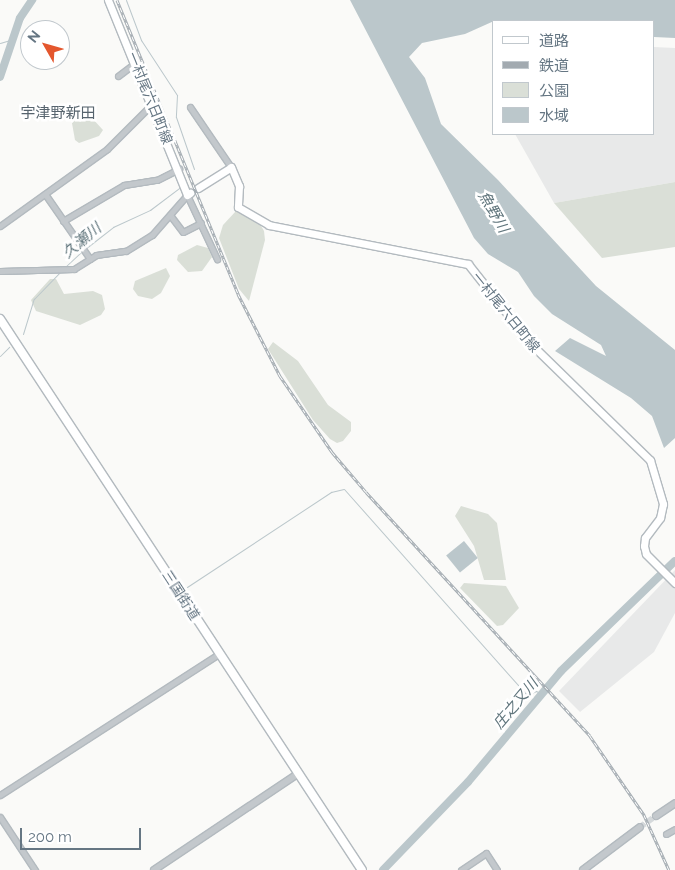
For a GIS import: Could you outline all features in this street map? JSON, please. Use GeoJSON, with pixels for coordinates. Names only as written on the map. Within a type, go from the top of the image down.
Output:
{"type":"FeatureCollection","features":[{"type":"Feature","properties":{"kind":"highway","name":"三国街道"},"geometry":{"type":"LineString","coordinates":[[0,319],[361,869]]}},
{"type":"Feature","properties":{"kind":"main road","name":"一村尾六日町線"},"geometry":{"type":"LineString","coordinates":[[108,0],[136,63],[151,105],[189,194]]}},
{"type":"Feature","properties":{"kind":"main road","name":"一村尾六日町線"},"geometry":{"type":"LineString","coordinates":[[231,167],[239,186],[238,206],[269,225],[468,264],[532,345],[650,460],[663,504],[660,518],[645,538],[646,554],[673,580]]}},
{"type":"Feature","properties":{"kind":"main road"},"geometry":{"type":"LineString","coordinates":[[198,188],[231,167]]}},
{"type":"Feature","properties":{"kind":"street"},"geometry":{"type":"LineString","coordinates":[[118,76],[136,63]]}},
{"type":"Feature","properties":{"kind":"street"},"geometry":{"type":"LineString","coordinates":[[0,226],[107,149],[151,105]]}},
{"type":"Feature","properties":{"kind":"street"},"geometry":{"type":"LineString","coordinates":[[190,107],[231,167]]}},
{"type":"Feature","properties":{"kind":"street"},"geometry":{"type":"LineString","coordinates":[[63,221],[124,185],[157,180],[179,169]]}},
{"type":"Feature","properties":{"kind":"street"},"geometry":{"type":"LineString","coordinates":[[45,194],[90,259]]}},
{"type":"Feature","properties":{"kind":"street"},"geometry":{"type":"LineString","coordinates":[[0,270],[68,269],[96,255],[118,253],[140,243],[189,194],[217,259]]}},
{"type":"Feature","properties":{"kind":"street"},"geometry":{"type":"LineString","coordinates":[[170,215],[184,232],[200,223]]}},
{"type":"Feature","properties":{"kind":"street"},"geometry":{"type":"LineString","coordinates":[[0,795],[220,653]]}},
{"type":"Feature","properties":{"kind":"street"},"geometry":{"type":"LineString","coordinates":[[154,870],[299,774]]}},
{"type":"Feature","properties":{"kind":"street"},"geometry":{"type":"LineString","coordinates":[[656,816],[675,803]]}},
{"type":"Feature","properties":{"kind":"street"},"geometry":{"type":"LineString","coordinates":[[0,817],[35,870]]}},
{"type":"Feature","properties":{"kind":"street"},"geometry":{"type":"LineString","coordinates":[[583,870],[640,827]]}},
{"type":"Feature","properties":{"kind":"street"},"geometry":{"type":"LineString","coordinates":[[666,834],[675,830]]}},
{"type":"Feature","properties":{"kind":"street"},"geometry":{"type":"LineString","coordinates":[[461,870],[486,853],[497,870]]}},
{"type":"Feature","properties":{"kind":"shaded area"},"geometry":{"type":"Polygon","coordinates":[[[655,47],[675,48],[675,182],[554,203],[516,135],[655,135],[655,47]]]}},
{"type":"Feature","properties":{"kind":"shaded area"},"geometry":{"type":"Polygon","coordinates":[[[675,570],[675,613],[654,652],[580,712],[559,691],[675,570]]]}},
{"type":"Feature","properties":{"kind":"green space"},"geometry":{"type":"Polygon","coordinates":[[[79,104],[103,130],[99,136],[79,143],[75,140],[70,112],[79,104]]]}},
{"type":"Feature","properties":{"kind":"green space"},"geometry":{"type":"Polygon","coordinates":[[[675,182],[675,247],[602,258],[554,203],[675,182]]]}},
{"type":"Feature","properties":{"kind":"green space"},"geometry":{"type":"Polygon","coordinates":[[[236,211],[260,224],[264,231],[265,240],[249,301],[239,289],[219,238],[223,225],[236,211]]]}},
{"type":"Feature","properties":{"kind":"green space"},"geometry":{"type":"Polygon","coordinates":[[[197,245],[208,248],[212,257],[202,271],[188,272],[177,260],[178,255],[197,245]]]}},
{"type":"Feature","properties":{"kind":"green space"},"geometry":{"type":"Polygon","coordinates":[[[166,268],[170,276],[161,293],[152,299],[138,296],[133,289],[135,281],[166,268]]]}},
{"type":"Feature","properties":{"kind":"green space"},"geometry":{"type":"Polygon","coordinates":[[[50,279],[56,279],[64,294],[93,291],[102,295],[105,309],[101,315],[80,325],[36,311],[31,300],[50,279]]]}},
{"type":"Feature","properties":{"kind":"green space"},"geometry":{"type":"Polygon","coordinates":[[[273,342],[298,361],[328,405],[351,422],[351,431],[343,441],[337,443],[330,439],[313,420],[268,349],[273,342]]]}},
{"type":"Feature","properties":{"kind":"green space"},"geometry":{"type":"Polygon","coordinates":[[[461,506],[488,514],[497,523],[506,580],[484,580],[474,546],[455,516],[461,506]]]}},
{"type":"Feature","properties":{"kind":"green space"},"geometry":{"type":"Polygon","coordinates":[[[464,583],[506,586],[519,608],[503,625],[497,626],[460,588],[464,583]]]}},
{"type":"Feature","properties":{"kind":"water","name":"魚野川"},"geometry":{"type":"Polygon","coordinates":[[[350,0],[675,0],[675,38],[655,37],[655,20],[492,20],[492,22],[465,34],[422,43],[409,57],[425,78],[441,124],[498,180],[596,286],[675,350],[675,438],[664,448],[652,416],[631,398],[555,351],[570,338],[606,356],[601,345],[552,314],[534,296],[518,272],[488,254],[474,238],[350,0]]]}},
{"type":"Feature","properties":{"kind":"water"},"geometry":{"type":"Polygon","coordinates":[[[464,541],[478,558],[460,573],[446,555],[464,541]]]}},
{"type":"Feature","properties":{"kind":"waterway"},"geometry":{"type":"LineString","coordinates":[[0,77],[20,18],[32,0]]}},
{"type":"Feature","properties":{"kind":"waterway","name":"久瀬川"},"geometry":{"type":"LineString","coordinates":[[126,0],[141,40],[177,95],[176,117],[194,169]]}},
{"type":"Feature","properties":{"kind":"waterway"},"geometry":{"type":"LineString","coordinates":[[0,43],[13,39]]}},
{"type":"Feature","properties":{"kind":"waterway","name":"久瀬川"},"geometry":{"type":"LineString","coordinates":[[85,249],[113,227],[150,210],[180,187]]}},
{"type":"Feature","properties":{"kind":"waterway","name":"久瀬川"},"geometry":{"type":"LineString","coordinates":[[65,267],[82,251]]}},
{"type":"Feature","properties":{"kind":"waterway","name":"久瀬川"},"geometry":{"type":"LineString","coordinates":[[23,334],[34,299],[60,272]]}},
{"type":"Feature","properties":{"kind":"waterway","name":"久瀬川"},"geometry":{"type":"LineString","coordinates":[[0,356],[9,347]]}},
{"type":"Feature","properties":{"kind":"waterway"},"geometry":{"type":"LineString","coordinates":[[187,587],[331,492],[344,489],[527,695],[536,691],[542,694]]}},
{"type":"Feature","properties":{"kind":"waterway","name":"庄之又川"},"geometry":{"type":"LineString","coordinates":[[383,870],[468,782],[561,671],[675,561]]}},
{"type":"Feature","properties":{"kind":"tunnel"},"geometry":{"type":"LineString","coordinates":[[640,827],[656,816]]}},
{"type":"Feature","properties":{"kind":"railway"},"geometry":{"type":"LineString","coordinates":[[117,0],[238,294],[280,376],[332,452],[366,492],[590,736],[644,815],[669,870]]}},
{"type":"Feature","properties":{"kind":"district","name":"宇津野新田"},"geometry":{"type":"Point","coordinates":[58,114]}}]}
